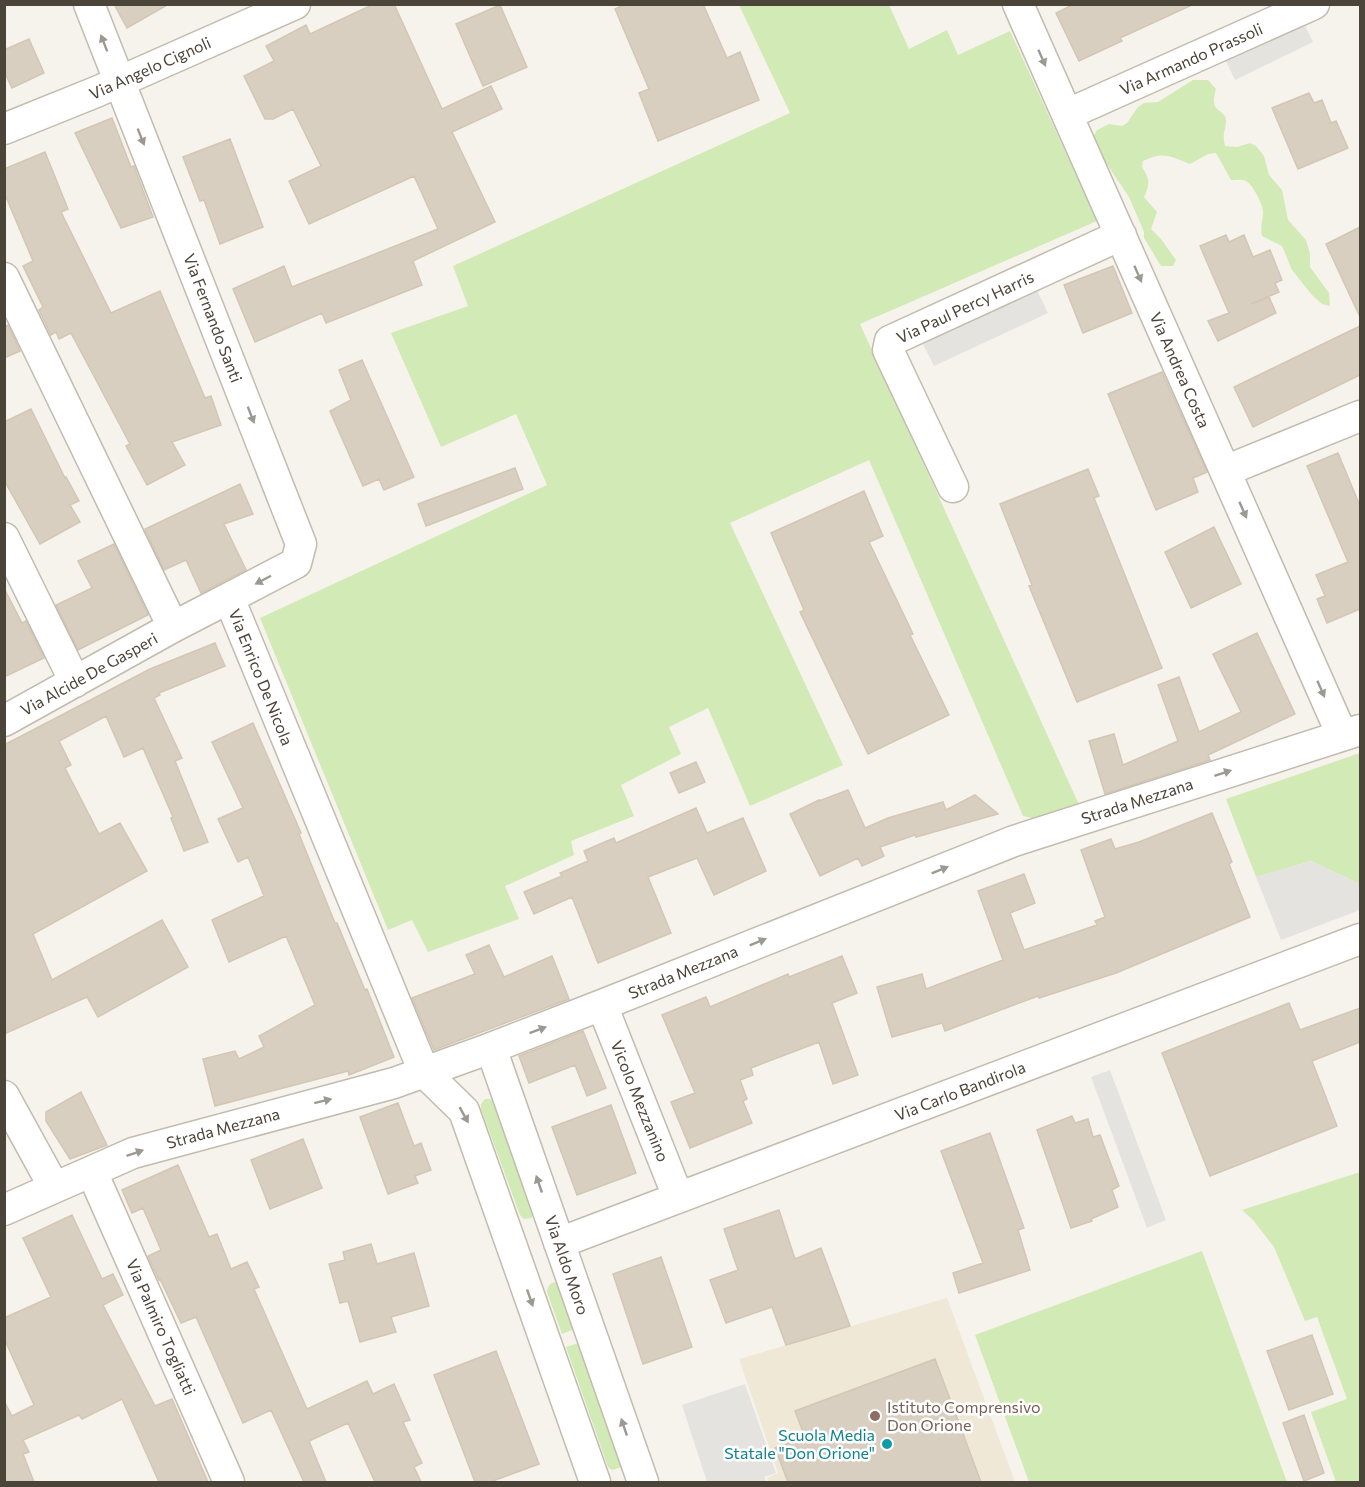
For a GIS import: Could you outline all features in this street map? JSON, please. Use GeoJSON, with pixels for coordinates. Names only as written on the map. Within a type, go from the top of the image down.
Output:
{"type":"FeatureCollection","features":[{"type":"Feature","properties":{"kind":"street","name":"Via Fernando Santi"},"geometry":{"type":"LineString","coordinates":[[89,4],[302,544],[296,563],[229,598]]}},
{"type":"Feature","properties":{"kind":"street","name":"Via Angelo Cignoli"},"geometry":{"type":"LineString","coordinates":[[4,129],[119,82],[295,4]]}},
{"type":"Feature","properties":{"kind":"street","name":"Via Andrea Costa"},"geometry":{"type":"LineString","coordinates":[[1018,4],[1225,471],[1351,732]]}},
{"type":"Feature","properties":{"kind":"street","name":"Via Armando Prassoli"},"geometry":{"type":"LineString","coordinates":[[1068,114],[1314,4]]}},
{"type":"Feature","properties":{"kind":"street","name":"Via Paul Percy Harris"},"geometry":{"type":"LineString","coordinates":[[953,487],[888,350],[890,341],[1121,235]]}},
{"type":"Feature","properties":{"kind":"street"},"geometry":{"type":"LineString","coordinates":[[4,278],[173,627]]}},
{"type":"Feature","properties":{"kind":"street"},"geometry":{"type":"LineString","coordinates":[[1225,471],[1360,416]]}},
{"type":"Feature","properties":{"kind":"street"},"geometry":{"type":"LineString","coordinates":[[4,538],[75,682]]}},
{"type":"Feature","properties":{"kind":"street","name":"Via Enrico De Nicola"},"geometry":{"type":"LineString","coordinates":[[173,627],[229,598],[424,1072]]}},
{"type":"Feature","properties":{"kind":"street","name":"Via Alcide De Gasperi"},"geometry":{"type":"LineString","coordinates":[[4,721],[173,627]]}},
{"type":"Feature","properties":{"kind":"street","name":"Strada Mezzana"},"geometry":{"type":"LineString","coordinates":[[4,1210],[133,1152],[394,1083],[602,1005],[1014,841],[1351,732]]}},
{"type":"Feature","properties":{"kind":"street","name":"Via Carlo Bandirola"},"geometry":{"type":"LineString","coordinates":[[560,1243],[1360,939]]}},
{"type":"Feature","properties":{"kind":"street","name":"Vicolo Mezzanino"},"geometry":{"type":"LineString","coordinates":[[602,1005],[678,1197]]}},
{"type":"Feature","properties":{"kind":"street","name":"Via Aldo Moro"},"geometry":{"type":"LineString","coordinates":[[491,1048],[643,1482]]}},
{"type":"Feature","properties":{"kind":"street"},"geometry":{"type":"LineString","coordinates":[[424,1072],[464,1111],[595,1482]]}},
{"type":"Feature","properties":{"kind":"street"},"geometry":{"type":"LineString","coordinates":[[4,1096],[54,1187]]}},
{"type":"Feature","properties":{"kind":"street","name":"Via Palmiro Togliatti"},"geometry":{"type":"LineString","coordinates":[[92,1172],[229,1482]]}},
{"type":"Feature","properties":{"kind":"shaded area"},"geometry":{"type":"Polygon","coordinates":[[[1303,21],[1313,42],[1235,80],[1225,59],[1303,21]]]}},
{"type":"Feature","properties":{"kind":"shaded area"},"geometry":{"type":"Polygon","coordinates":[[[1035,286],[1048,313],[934,366],[921,340],[1035,286]]]}},
{"type":"Feature","properties":{"kind":"shaded area"},"geometry":{"type":"Polygon","coordinates":[[[1311,861],[1360,884],[1360,910],[1281,940],[1256,877],[1311,861]]]}},
{"type":"Feature","properties":{"kind":"shaded area"},"geometry":{"type":"Polygon","coordinates":[[[1110,1070],[1166,1220],[1147,1228],[1091,1077],[1110,1070]]]}},
{"type":"Feature","properties":{"kind":"shaded area","name":"Istituto Comprensivo Don Orione"},"geometry":{"type":"Polygon","coordinates":[[[947,1298],[1015,1482],[768,1482],[767,1478],[778,1473],[739,1359],[947,1298]]]}},
{"type":"Feature","properties":{"kind":"shaded area"},"geometry":{"type":"Polygon","coordinates":[[[745,1384],[776,1473],[764,1477],[766,1482],[707,1482],[682,1405],[745,1384]]]}},
{"type":"Feature","properties":{"kind":"green space"},"geometry":{"type":"Polygon","coordinates":[[[739,5],[889,5],[909,49],[947,30],[958,55],[1010,31],[1097,221],[860,324],[1081,809],[1043,821],[1023,816],[869,460],[730,523],[843,765],[750,806],[708,708],[669,727],[681,754],[621,785],[634,816],[571,841],[574,855],[505,886],[519,919],[428,952],[412,920],[388,930],[260,618],[547,485],[516,414],[441,447],[391,333],[468,306],[453,266],[790,113],[739,5]]]}},
{"type":"Feature","properties":{"kind":"green space"},"geometry":{"type":"Polygon","coordinates":[[[1193,80],[1208,80],[1216,89],[1214,103],[1226,117],[1225,146],[1237,147],[1250,143],[1256,146],[1264,156],[1269,175],[1282,190],[1288,220],[1306,240],[1310,254],[1310,267],[1329,293],[1330,306],[1322,304],[1312,295],[1292,270],[1282,246],[1262,236],[1263,211],[1257,194],[1246,181],[1231,180],[1216,153],[1208,154],[1190,164],[1162,155],[1143,161],[1142,167],[1148,182],[1144,197],[1157,212],[1151,229],[1176,260],[1173,266],[1161,266],[1144,238],[1144,232],[1129,197],[1100,154],[1093,137],[1097,130],[1109,124],[1122,126],[1144,103],[1158,102],[1193,80]]]}},
{"type":"Feature","properties":{"kind":"green space"},"geometry":{"type":"Polygon","coordinates":[[[1360,753],[1360,884],[1311,861],[1256,877],[1226,799],[1360,753]]]}},
{"type":"Feature","properties":{"kind":"green space"},"geometry":{"type":"Polygon","coordinates":[[[485,1099],[494,1101],[534,1215],[531,1218],[524,1219],[520,1215],[481,1109],[481,1104],[485,1099]]]}},
{"type":"Feature","properties":{"kind":"green space"},"geometry":{"type":"Polygon","coordinates":[[[1360,1172],[1360,1482],[1336,1482],[1311,1412],[1347,1399],[1317,1317],[1305,1321],[1274,1247],[1242,1210],[1360,1172]]]}},
{"type":"Feature","properties":{"kind":"green space"},"geometry":{"type":"Polygon","coordinates":[[[1202,1251],[1287,1482],[1029,1482],[975,1335],[1202,1251]]]}},
{"type":"Feature","properties":{"kind":"green space"},"geometry":{"type":"Polygon","coordinates":[[[557,1282],[562,1284],[577,1328],[562,1334],[547,1292],[550,1285],[557,1282]]]}},
{"type":"Feature","properties":{"kind":"green space"},"geometry":{"type":"Polygon","coordinates":[[[582,1342],[622,1467],[612,1470],[608,1467],[566,1347],[582,1342]]]}},
{"type":"Feature","properties":{"kind":"building"},"geometry":{"type":"Polygon","coordinates":[[[114,4],[169,4],[127,28],[114,4]]]}},
{"type":"Feature","properties":{"kind":"building"},"geometry":{"type":"Polygon","coordinates":[[[374,4],[394,4],[442,109],[491,86],[502,109],[452,132],[495,222],[413,261],[422,285],[326,323],[322,313],[255,342],[233,289],[284,266],[292,287],[438,229],[414,176],[309,224],[289,181],[321,166],[293,109],[273,119],[265,119],[244,76],[274,61],[266,46],[306,25],[310,34],[374,4]]]}},
{"type":"Feature","properties":{"kind":"building"},"geometry":{"type":"Polygon","coordinates":[[[626,4],[703,4],[727,58],[740,52],[759,100],[658,141],[639,93],[649,89],[615,9],[626,4]]]}},
{"type":"Feature","properties":{"kind":"building"},"geometry":{"type":"Polygon","coordinates":[[[1074,4],[1194,4],[1120,38],[1122,41],[1079,61],[1056,13],[1074,4]]]}},
{"type":"Feature","properties":{"kind":"building"},"geometry":{"type":"Polygon","coordinates":[[[500,5],[527,67],[483,86],[456,24],[500,5]]]}},
{"type":"Feature","properties":{"kind":"building"},"geometry":{"type":"Polygon","coordinates":[[[29,39],[44,73],[12,88],[4,71],[4,50],[29,39]]]}},
{"type":"Feature","properties":{"kind":"building"},"geometry":{"type":"Polygon","coordinates":[[[1309,93],[1314,103],[1322,100],[1331,123],[1336,121],[1348,148],[1298,169],[1272,108],[1309,93]]]}},
{"type":"Feature","properties":{"kind":"building"},"geometry":{"type":"Polygon","coordinates":[[[112,118],[131,167],[134,166],[153,217],[121,228],[75,133],[112,118]]]}},
{"type":"Feature","properties":{"kind":"building"},"geometry":{"type":"Polygon","coordinates":[[[230,139],[263,227],[220,244],[204,200],[200,201],[183,157],[230,139]]]}},
{"type":"Feature","properties":{"kind":"building"},"geometry":{"type":"Polygon","coordinates":[[[45,152],[68,209],[61,212],[111,313],[160,291],[205,398],[211,396],[221,425],[172,442],[185,465],[147,485],[126,446],[130,444],[71,333],[59,339],[56,332],[51,335],[39,310],[43,307],[23,266],[33,261],[4,192],[4,169],[45,152]]]}},
{"type":"Feature","properties":{"kind":"building"},"geometry":{"type":"Polygon","coordinates":[[[1360,227],[1360,317],[1326,244],[1360,227]]]}},
{"type":"Feature","properties":{"kind":"building"},"geometry":{"type":"Polygon","coordinates":[[[1226,235],[1229,242],[1244,235],[1253,257],[1270,250],[1282,280],[1275,283],[1279,292],[1251,304],[1269,297],[1276,313],[1218,341],[1208,321],[1229,313],[1200,246],[1226,235]]]}},
{"type":"Feature","properties":{"kind":"building"},"geometry":{"type":"Polygon","coordinates":[[[1113,266],[1132,313],[1083,333],[1064,285],[1113,266]]]}},
{"type":"Feature","properties":{"kind":"building"},"geometry":{"type":"Polygon","coordinates":[[[8,325],[20,351],[4,358],[4,327],[8,325]]]}},
{"type":"Feature","properties":{"kind":"building"},"geometry":{"type":"Polygon","coordinates":[[[1360,326],[1360,375],[1253,427],[1234,387],[1360,326]]]}},
{"type":"Feature","properties":{"kind":"building"},"geometry":{"type":"Polygon","coordinates":[[[362,360],[414,477],[384,490],[379,479],[363,486],[330,411],[351,400],[339,370],[362,360]]]}},
{"type":"Feature","properties":{"kind":"building"},"geometry":{"type":"Polygon","coordinates":[[[1162,372],[1207,472],[1193,478],[1198,492],[1156,510],[1108,394],[1162,372]]]}},
{"type":"Feature","properties":{"kind":"building"},"geometry":{"type":"Polygon","coordinates":[[[31,409],[79,501],[70,505],[80,522],[40,544],[4,480],[4,422],[31,409]]]}},
{"type":"Feature","properties":{"kind":"building"},"geometry":{"type":"Polygon","coordinates":[[[1338,453],[1360,506],[1360,609],[1327,623],[1317,599],[1325,596],[1316,575],[1348,562],[1307,466],[1338,453]]]}},
{"type":"Feature","properties":{"kind":"building"},"geometry":{"type":"Polygon","coordinates":[[[515,468],[523,489],[426,526],[418,504],[515,468]]]}},
{"type":"Feature","properties":{"kind":"building"},"geometry":{"type":"Polygon","coordinates":[[[1088,469],[1099,496],[1094,498],[1162,668],[1077,702],[1029,586],[1032,585],[1000,504],[1088,469]]]}},
{"type":"Feature","properties":{"kind":"building"},"geometry":{"type":"Polygon","coordinates":[[[240,484],[253,514],[224,524],[246,570],[201,593],[186,560],[164,570],[145,529],[240,484]]]}},
{"type":"Feature","properties":{"kind":"building"},"geometry":{"type":"Polygon","coordinates":[[[864,491],[883,536],[869,542],[913,634],[910,635],[949,715],[868,754],[800,612],[804,610],[771,533],[864,491]]]}},
{"type":"Feature","properties":{"kind":"building"},"geometry":{"type":"Polygon","coordinates":[[[1214,527],[1241,584],[1191,608],[1165,552],[1214,527]]]}},
{"type":"Feature","properties":{"kind":"building"},"geometry":{"type":"Polygon","coordinates":[[[114,544],[148,615],[78,650],[56,605],[92,588],[78,561],[114,544]]]}},
{"type":"Feature","properties":{"kind":"building"},"geometry":{"type":"Polygon","coordinates":[[[4,588],[22,623],[26,621],[44,658],[4,677],[4,588]]]}},
{"type":"Feature","properties":{"kind":"building"},"geometry":{"type":"Polygon","coordinates":[[[1257,633],[1295,714],[1208,755],[1210,760],[1105,794],[1089,741],[1114,734],[1123,765],[1178,741],[1158,685],[1179,677],[1199,732],[1241,712],[1213,654],[1257,633]]]}},
{"type":"Feature","properties":{"kind":"building"},"geometry":{"type":"Polygon","coordinates":[[[215,643],[225,666],[159,693],[160,695],[154,698],[182,758],[175,761],[208,842],[184,851],[171,818],[173,817],[143,748],[124,757],[106,716],[59,741],[71,765],[65,768],[99,834],[120,823],[147,871],[33,934],[52,980],[162,920],[188,967],[98,1017],[87,997],[4,1034],[4,745],[150,669],[215,643]]]}},
{"type":"Feature","properties":{"kind":"building"},"geometry":{"type":"Polygon","coordinates":[[[253,723],[301,833],[299,834],[335,923],[337,923],[365,990],[367,989],[394,1057],[349,1075],[348,1071],[215,1106],[203,1059],[235,1051],[239,1059],[264,1047],[259,1036],[315,1005],[286,936],[229,962],[212,920],[264,896],[248,857],[238,862],[218,819],[243,808],[212,742],[253,723]]]}},
{"type":"Feature","properties":{"kind":"building"},"geometry":{"type":"Polygon","coordinates":[[[696,762],[705,782],[679,793],[670,773],[696,762]]]}},
{"type":"Feature","properties":{"kind":"building"},"geometry":{"type":"Polygon","coordinates":[[[848,790],[865,828],[888,818],[943,802],[946,810],[975,795],[998,814],[916,837],[915,835],[880,847],[884,856],[862,866],[858,858],[820,876],[790,814],[819,800],[848,790]]]}},
{"type":"Feature","properties":{"kind":"building"},"geometry":{"type":"Polygon","coordinates":[[[696,808],[707,833],[743,818],[766,871],[714,895],[697,858],[648,877],[671,933],[598,963],[572,897],[534,914],[524,892],[562,876],[560,873],[588,861],[584,851],[614,838],[616,843],[696,808]]]}},
{"type":"Feature","properties":{"kind":"building"},"geometry":{"type":"Polygon","coordinates":[[[1212,813],[1232,862],[1229,864],[1250,917],[1116,973],[1039,998],[1038,996],[945,1031],[942,1023],[892,1037],[877,987],[922,974],[926,989],[1003,960],[978,891],[1024,874],[1035,903],[1010,913],[1024,950],[1097,925],[1095,921],[1105,917],[1081,850],[1111,839],[1115,849],[1212,813]]]}},
{"type":"Feature","properties":{"kind":"building"},"geometry":{"type":"Polygon","coordinates":[[[489,945],[504,977],[552,956],[569,999],[434,1050],[412,998],[475,974],[466,955],[489,945]]]}},
{"type":"Feature","properties":{"kind":"building"},"geometry":{"type":"Polygon","coordinates":[[[842,956],[857,993],[832,1003],[858,1075],[833,1084],[819,1042],[751,1068],[753,1075],[740,1080],[747,1099],[743,1101],[752,1123],[690,1148],[671,1102],[695,1093],[662,1015],[706,997],[710,1007],[788,974],[789,977],[842,956]]]}},
{"type":"Feature","properties":{"kind":"building"},"geometry":{"type":"Polygon","coordinates":[[[1289,1003],[1300,1030],[1360,1008],[1360,1042],[1312,1061],[1337,1126],[1210,1176],[1162,1053],[1289,1003]]]}},
{"type":"Feature","properties":{"kind":"building"},"geometry":{"type":"Polygon","coordinates":[[[583,1031],[606,1088],[587,1096],[575,1065],[529,1083],[519,1056],[583,1031]]]}},
{"type":"Feature","properties":{"kind":"building"},"geometry":{"type":"Polygon","coordinates":[[[81,1092],[107,1145],[70,1159],[46,1121],[46,1112],[81,1092]]]}},
{"type":"Feature","properties":{"kind":"building"},"geometry":{"type":"Polygon","coordinates":[[[398,1103],[414,1146],[421,1143],[431,1170],[415,1176],[418,1183],[388,1194],[360,1117],[398,1103]]]}},
{"type":"Feature","properties":{"kind":"building"},"geometry":{"type":"Polygon","coordinates":[[[611,1105],[636,1173],[577,1195],[552,1127],[611,1105]]]}},
{"type":"Feature","properties":{"kind":"building"},"geometry":{"type":"Polygon","coordinates":[[[1072,1116],[1075,1123],[1088,1119],[1093,1137],[1100,1135],[1119,1186],[1112,1190],[1118,1207],[1091,1219],[1092,1221],[1071,1228],[1037,1130],[1072,1116]]]}},
{"type":"Feature","properties":{"kind":"building"},"geometry":{"type":"Polygon","coordinates":[[[990,1133],[1024,1228],[1018,1230],[1030,1270],[959,1293],[953,1273],[983,1263],[941,1151],[990,1133]]]}},
{"type":"Feature","properties":{"kind":"building"},"geometry":{"type":"Polygon","coordinates":[[[303,1139],[322,1188],[270,1209],[251,1160],[303,1139]]]}},
{"type":"Feature","properties":{"kind":"building"},"geometry":{"type":"Polygon","coordinates":[[[178,1165],[209,1237],[217,1234],[231,1269],[247,1262],[259,1287],[254,1289],[307,1409],[367,1381],[373,1394],[394,1384],[410,1420],[403,1422],[422,1463],[414,1467],[421,1482],[375,1482],[348,1423],[309,1441],[326,1482],[304,1482],[271,1410],[243,1423],[196,1317],[181,1323],[159,1280],[148,1256],[161,1250],[143,1208],[132,1213],[122,1190],[178,1165]]]}},
{"type":"Feature","properties":{"kind":"building"},"geometry":{"type":"Polygon","coordinates":[[[779,1210],[795,1259],[821,1248],[850,1326],[786,1345],[772,1307],[726,1323],[710,1280],[738,1270],[724,1229],[779,1210]]]}},
{"type":"Feature","properties":{"kind":"building"},"geometry":{"type":"Polygon","coordinates":[[[72,1215],[102,1279],[113,1274],[123,1295],[103,1305],[155,1406],[172,1399],[208,1482],[159,1482],[122,1399],[82,1419],[79,1415],[23,1440],[29,1452],[23,1454],[34,1482],[4,1482],[4,1401],[12,1416],[34,1405],[4,1338],[4,1318],[51,1297],[23,1238],[72,1215]]]}},
{"type":"Feature","properties":{"kind":"building"},"geometry":{"type":"Polygon","coordinates":[[[371,1244],[377,1264],[414,1253],[429,1306],[391,1317],[396,1332],[360,1342],[348,1301],[340,1303],[329,1264],[345,1260],[343,1252],[371,1244]]]}},
{"type":"Feature","properties":{"kind":"building"},"geometry":{"type":"Polygon","coordinates":[[[661,1257],[692,1347],[643,1364],[613,1274],[661,1257]]]}},
{"type":"Feature","properties":{"kind":"building"},"geometry":{"type":"Polygon","coordinates":[[[1312,1335],[1333,1394],[1289,1410],[1267,1351],[1312,1335]]]}},
{"type":"Feature","properties":{"kind":"building"},"geometry":{"type":"Polygon","coordinates":[[[496,1351],[539,1464],[490,1482],[475,1482],[434,1375],[496,1351]]]}},
{"type":"Feature","properties":{"kind":"building","name":"Scuola Media Statale \"Don Orione\""},"geometry":{"type":"Polygon","coordinates":[[[935,1359],[981,1482],[788,1482],[775,1448],[805,1437],[795,1411],[935,1359]]]}},
{"type":"Feature","properties":{"kind":"building"},"geometry":{"type":"Polygon","coordinates":[[[1304,1415],[1324,1473],[1304,1481],[1283,1423],[1304,1415]]]}},
{"type":"Feature","properties":{"kind":"place","name":"Istituto Comprensivo Don Orione"},"geometry":{"type":"Point","coordinates":[875,1416]}},
{"type":"Feature","properties":{"kind":"place","name":"Scuola Media Statale \"Don Orione\""},"geometry":{"type":"Point","coordinates":[887,1444]}}]}
